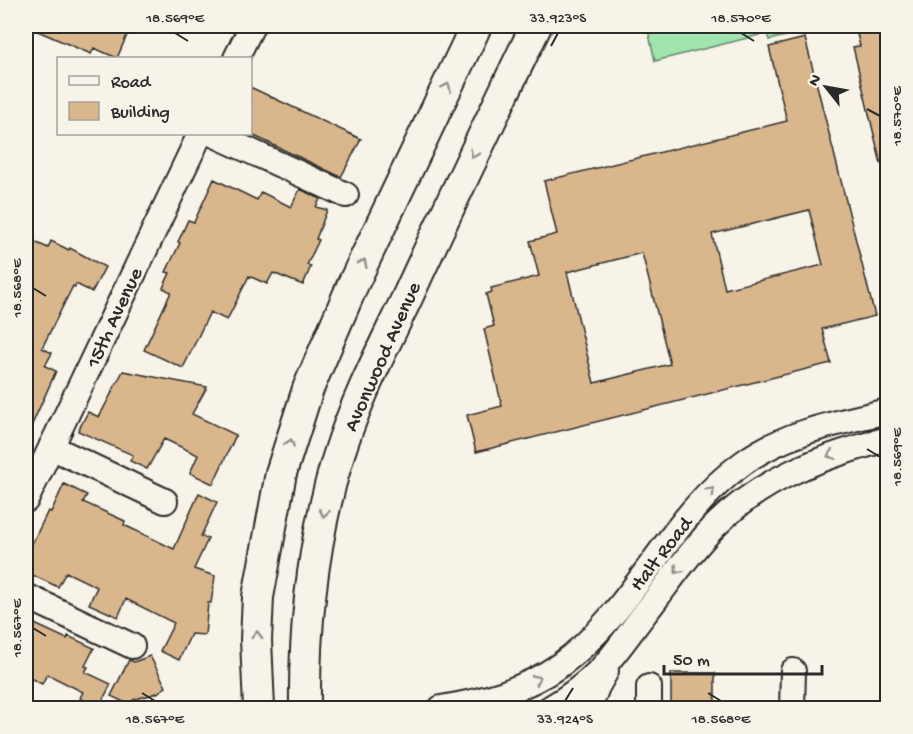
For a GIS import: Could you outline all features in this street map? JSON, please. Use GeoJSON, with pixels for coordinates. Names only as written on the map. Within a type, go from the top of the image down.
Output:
{"type":"FeatureCollection","features":[{"type":"Feature","properties":{"kind":"main road"},"geometry":{"type":"LineString","coordinates":[[259,708],[256,640],[258,597],[281,473],[294,431],[308,389],[353,284],[476,26]]}},
{"type":"Feature","properties":{"kind":"main road","name":"Avonwood Avenue"},"geometry":{"type":"LineString","coordinates":[[306,708],[307,617],[328,492],[339,453],[369,378],[536,26]]}},
{"type":"Feature","properties":{"kind":"street"},"geometry":{"type":"LineString","coordinates":[[236,57],[252,26]]}},
{"type":"Feature","properties":{"kind":"street","name":"15th Avenue"},"geometry":{"type":"LineString","coordinates":[[26,500],[200,135]]}},
{"type":"Feature","properties":{"kind":"street"},"geometry":{"type":"LineString","coordinates":[[215,135],[346,195]]}},
{"type":"Feature","properties":{"kind":"street","name":"Halt Road"},"geometry":{"type":"LineString","coordinates":[[441,708],[482,701],[500,695],[539,678],[582,647],[621,604],[698,503],[742,463],[796,434],[888,411]]}},
{"type":"Feature","properties":{"kind":"street","name":"Halt Road"},"geometry":{"type":"LineString","coordinates":[[550,708],[573,693],[601,669],[696,547],[722,519],[748,498],[776,479],[805,465],[888,439]]}},
{"type":"Feature","properties":{"kind":"street"},"geometry":{"type":"LineString","coordinates":[[51,447],[165,501]]}},
{"type":"Feature","properties":{"kind":"street"},"geometry":{"type":"LineString","coordinates":[[26,596],[132,646]]}},
{"type":"Feature","properties":{"kind":"street"},"geometry":{"type":"LineString","coordinates":[[589,708],[597,687],[626,638]]}},
{"type":"Feature","properties":{"kind":"street"},"geometry":{"type":"LineString","coordinates":[[792,708],[794,671]]}},
{"type":"Feature","properties":{"kind":"green space"},"geometry":{"type":"Polygon","coordinates":[[[647,26],[761,26],[764,34],[655,61],[647,26]]]}},
{"type":"Feature","properties":{"kind":"green space"},"geometry":{"type":"Polygon","coordinates":[[[765,26],[827,26],[769,40],[765,26]]]}},
{"type":"Feature","properties":{"kind":"building"},"geometry":{"type":"Polygon","coordinates":[[[26,26],[131,26],[117,57],[94,48],[91,54],[26,26]]]}},
{"type":"Feature","properties":{"kind":"building"},"geometry":{"type":"Polygon","coordinates":[[[855,26],[888,26],[888,164],[881,164],[853,47],[860,46],[855,26]]]}},
{"type":"Feature","properties":{"kind":"building"},"geometry":{"type":"Polygon","coordinates":[[[805,38],[875,316],[822,329],[831,363],[476,452],[467,415],[502,406],[484,329],[494,326],[486,294],[492,292],[491,288],[539,276],[530,241],[557,234],[544,181],[787,121],[769,47],[805,38]],[[809,210],[712,234],[725,289],[823,265],[809,210]],[[642,253],[567,272],[594,383],[670,364],[642,253]]]}},
{"type":"Feature","properties":{"kind":"building"},"geometry":{"type":"Polygon","coordinates":[[[252,88],[361,139],[341,177],[252,135],[252,88]]]}},
{"type":"Feature","properties":{"kind":"building"},"geometry":{"type":"Polygon","coordinates":[[[214,179],[257,200],[261,192],[291,207],[300,189],[320,199],[316,207],[327,210],[316,239],[319,240],[307,265],[311,266],[303,285],[273,273],[267,284],[249,276],[227,320],[210,312],[183,368],[144,350],[171,292],[163,288],[170,273],[166,272],[180,243],[178,242],[188,220],[194,222],[214,179]]]}},
{"type":"Feature","properties":{"kind":"building"},"geometry":{"type":"Polygon","coordinates":[[[26,238],[48,248],[51,241],[69,250],[70,248],[105,267],[92,292],[76,284],[75,287],[73,286],[42,348],[52,353],[45,366],[56,371],[26,438],[26,238]]]}},
{"type":"Feature","properties":{"kind":"building"},"geometry":{"type":"Polygon","coordinates":[[[123,371],[207,387],[192,414],[236,435],[213,484],[190,473],[198,455],[164,439],[147,469],[130,461],[133,455],[78,431],[88,412],[99,417],[123,371]]]}},
{"type":"Feature","properties":{"kind":"building"},"geometry":{"type":"Polygon","coordinates":[[[64,484],[87,495],[83,502],[125,521],[124,525],[174,549],[199,493],[217,502],[201,536],[208,539],[194,569],[215,576],[211,603],[208,603],[205,635],[191,634],[179,660],[160,651],[174,623],[126,599],[118,617],[89,604],[97,587],[66,572],[58,587],[26,572],[26,543],[31,546],[64,484]]]}},
{"type":"Feature","properties":{"kind":"building"},"geometry":{"type":"Polygon","coordinates":[[[26,620],[67,639],[68,636],[94,648],[85,666],[88,667],[85,672],[111,684],[99,707],[80,698],[83,692],[47,674],[42,684],[26,676],[26,620]]]}},
{"type":"Feature","properties":{"kind":"building"},"geometry":{"type":"Polygon","coordinates":[[[150,656],[166,687],[157,693],[133,700],[130,705],[111,696],[129,660],[134,662],[150,656]]]}},
{"type":"Feature","properties":{"kind":"building"},"geometry":{"type":"Polygon","coordinates":[[[671,673],[715,673],[715,708],[671,707],[671,673]]]}}]}
